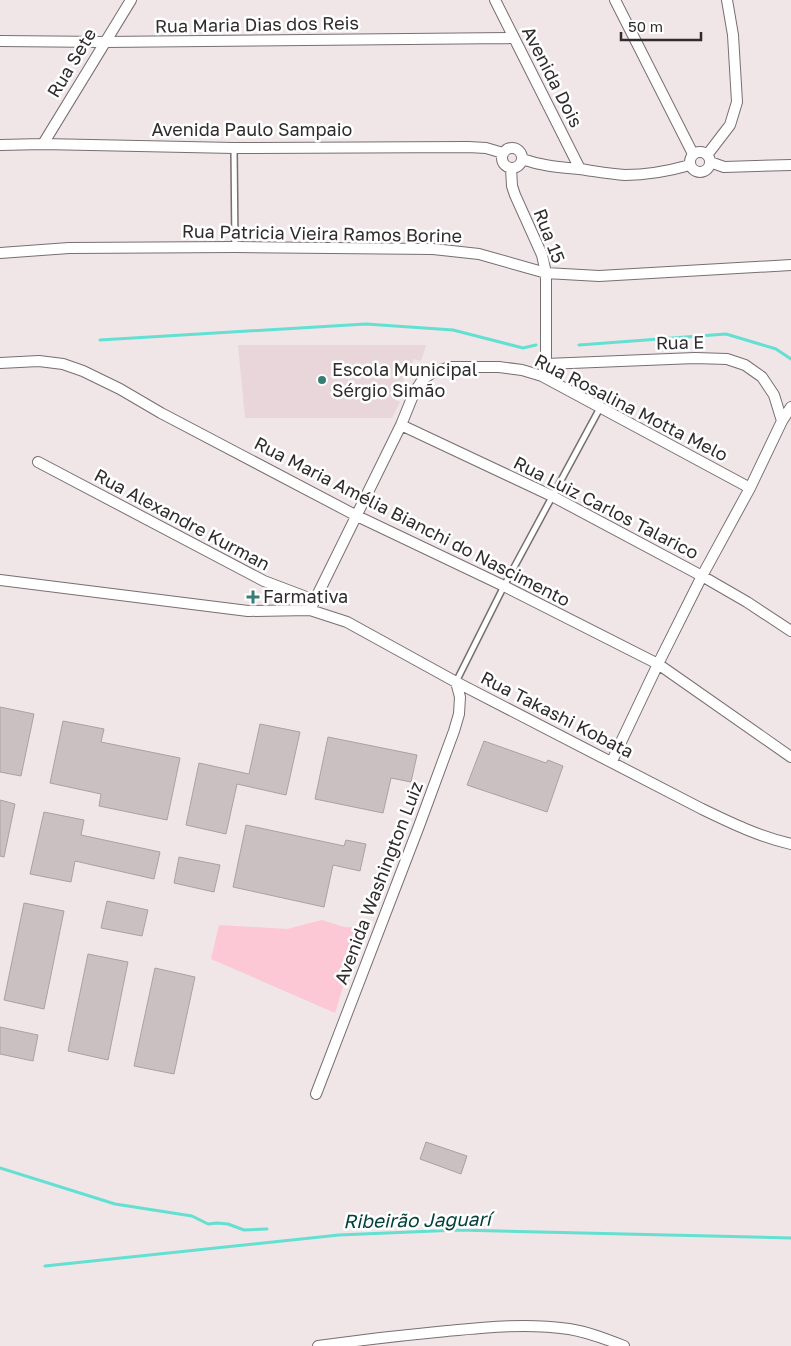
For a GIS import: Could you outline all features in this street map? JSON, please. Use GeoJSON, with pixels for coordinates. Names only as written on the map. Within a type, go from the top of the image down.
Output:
{"type":"FeatureCollection","features":[{"type":"Feature","properties":{"kind":"street","name":"Rua Sete"},"geometry":{"type":"LineString","coordinates":[[43,144],[130,0]]}},
{"type":"Feature","properties":{"kind":"street","name":"Avenida Dois"},"geometry":{"type":"LineString","coordinates":[[495,0],[580,169]]}},
{"type":"Feature","properties":{"kind":"street"},"geometry":{"type":"LineString","coordinates":[[615,0],[693,154],[690,165]]}},
{"type":"Feature","properties":{"kind":"street"},"geometry":{"type":"LineString","coordinates":[[708,159],[730,124],[737,102],[734,35],[727,0]]}},
{"type":"Feature","properties":{"kind":"street","name":"Rua Maria Dias dos Reis"},"geometry":{"type":"LineString","coordinates":[[0,41],[104,42],[514,38]]}},
{"type":"Feature","properties":{"kind":"street","name":"Avenida Paulo Sampaio"},"geometry":{"type":"LineString","coordinates":[[0,145],[43,144],[234,148],[468,146],[486,148],[503,153],[509,148],[516,149],[520,152],[522,159],[548,167],[625,174],[648,174],[690,165],[699,172],[706,169],[708,159]]}},
{"type":"Feature","properties":{"kind":"street","name":"Avenida Paulo Sampaio"},"geometry":{"type":"LineString","coordinates":[[693,154],[700,152],[708,159],[724,166],[791,165]]}},
{"type":"Feature","properties":{"kind":"street"},"geometry":{"type":"LineString","coordinates":[[503,153],[504,164],[511,168],[518,166],[522,159]]}},
{"type":"Feature","properties":{"kind":"street","name":"Rua 15"},"geometry":{"type":"LineString","coordinates":[[511,168],[512,186],[542,255],[546,273],[546,364],[542,376]]}},
{"type":"Feature","properties":{"kind":"street","name":"Rua Patricia Vieira Ramos Borine"},"geometry":{"type":"LineString","coordinates":[[0,253],[69,248],[433,249],[479,254],[546,273],[599,276],[791,264]]}},
{"type":"Feature","properties":{"kind":"street","name":"Rua E"},"geometry":{"type":"LineString","coordinates":[[546,364],[694,358],[727,359],[745,365],[762,377],[774,395],[782,421]]}},
{"type":"Feature","properties":{"kind":"street","name":"Rua Maria Amélia Bianchi do Nascimento"},"geometry":{"type":"LineString","coordinates":[[0,364],[39,361],[63,364],[83,371],[120,389],[357,516],[504,586],[658,664],[791,757]]}},
{"type":"Feature","properties":{"kind":"street","name":"Rua Rosalina Motta Melo"},"geometry":{"type":"LineString","coordinates":[[401,425],[414,393],[423,379],[434,371],[452,367],[498,367],[522,370],[542,376],[750,488]]}},
{"type":"Feature","properties":{"kind":"street"},"geometry":{"type":"LineString","coordinates":[[612,762],[702,576],[791,407]]}},
{"type":"Feature","properties":{"kind":"street"},"geometry":{"type":"LineString","coordinates":[[0,580],[248,611],[310,610],[401,425]]}},
{"type":"Feature","properties":{"kind":"street","name":"Rua Luiz Carlos Talarico"},"geometry":{"type":"LineString","coordinates":[[401,425],[552,496],[702,576],[747,602],[791,632]]}},
{"type":"Feature","properties":{"kind":"street","name":"Rua Alexandre Kurman"},"geometry":{"type":"LineString","coordinates":[[38,462],[264,582],[314,600]]}},
{"type":"Feature","properties":{"kind":"street","name":"Rua Takashi Kobata"},"geometry":{"type":"LineString","coordinates":[[310,610],[347,622],[456,682],[702,809],[743,828],[791,844]]}},
{"type":"Feature","properties":{"kind":"street","name":"Avenida Washington Luiz"},"geometry":{"type":"LineString","coordinates":[[316,1094],[454,730],[459,714],[460,697],[456,682]]}},
{"type":"Feature","properties":{"kind":"street"},"geometry":{"type":"LineString","coordinates":[[318,1346],[374,1338],[502,1326],[536,1326],[571,1329],[598,1336],[624,1346]]}},
{"type":"Feature","properties":{"kind":"lane"},"geometry":{"type":"LineString","coordinates":[[234,148],[235,247]]}},
{"type":"Feature","properties":{"kind":"lane"},"geometry":{"type":"LineString","coordinates":[[456,682],[504,586],[600,407]]}},
{"type":"Feature","properties":{"kind":"shaded area","name":"Escola Municipal Sérgio Simão"},"geometry":{"type":"Polygon","coordinates":[[[238,345],[426,345],[421,361],[414,359],[394,399],[400,402],[392,418],[245,418],[238,345]]]}},
{"type":"Feature","properties":{"kind":"shaded area"},"geometry":{"type":"Polygon","coordinates":[[[322,920],[344,927],[369,928],[343,987],[335,1013],[211,959],[219,925],[287,929],[322,920]]]}},
{"type":"Feature","properties":{"kind":"building"},"geometry":{"type":"Polygon","coordinates":[[[0,707],[34,714],[21,776],[0,772],[0,707]]]}},
{"type":"Feature","properties":{"kind":"building"},"geometry":{"type":"Polygon","coordinates":[[[63,721],[104,729],[101,742],[180,758],[167,820],[99,806],[101,794],[50,783],[63,721]]]}},
{"type":"Feature","properties":{"kind":"building"},"geometry":{"type":"Polygon","coordinates":[[[260,724],[300,732],[286,795],[237,784],[226,834],[186,825],[199,763],[249,774],[260,724]]]}},
{"type":"Feature","properties":{"kind":"building"},"geometry":{"type":"Polygon","coordinates":[[[328,737],[417,755],[411,782],[391,778],[383,813],[315,799],[328,737]]]}},
{"type":"Feature","properties":{"kind":"building"},"geometry":{"type":"Polygon","coordinates":[[[484,741],[546,763],[548,760],[563,766],[547,812],[467,785],[484,741]]]}},
{"type":"Feature","properties":{"kind":"building"},"geometry":{"type":"Polygon","coordinates":[[[0,800],[15,804],[4,857],[0,856],[0,800]]]}},
{"type":"Feature","properties":{"kind":"building"},"geometry":{"type":"Polygon","coordinates":[[[44,812],[84,820],[81,835],[160,852],[154,879],[75,861],[71,882],[30,874],[44,812]]]}},
{"type":"Feature","properties":{"kind":"building"},"geometry":{"type":"Polygon","coordinates":[[[246,825],[344,846],[346,840],[366,844],[360,871],[333,865],[324,907],[233,887],[246,825]]]}},
{"type":"Feature","properties":{"kind":"building"},"geometry":{"type":"Polygon","coordinates":[[[179,857],[220,865],[214,892],[174,883],[179,857]]]}},
{"type":"Feature","properties":{"kind":"building"},"geometry":{"type":"Polygon","coordinates":[[[107,901],[148,910],[142,936],[101,928],[107,901]]]}},
{"type":"Feature","properties":{"kind":"building"},"geometry":{"type":"Polygon","coordinates":[[[24,903],[64,911],[44,1009],[4,1000],[24,903]]]}},
{"type":"Feature","properties":{"kind":"building"},"geometry":{"type":"Polygon","coordinates":[[[88,954],[128,962],[108,1060],[68,1051],[88,954]]]}},
{"type":"Feature","properties":{"kind":"building"},"geometry":{"type":"Polygon","coordinates":[[[155,968],[195,977],[174,1074],[134,1066],[155,968]]]}},
{"type":"Feature","properties":{"kind":"building"},"geometry":{"type":"Polygon","coordinates":[[[0,1027],[38,1035],[33,1061],[0,1054],[0,1027]]]}},
{"type":"Feature","properties":{"kind":"building"},"geometry":{"type":"Polygon","coordinates":[[[426,1142],[467,1156],[461,1174],[420,1159],[426,1142]]]}},
{"type":"Feature","properties":{"kind":"waterway"},"geometry":{"type":"LineString","coordinates":[[100,340],[366,324],[453,330],[523,348],[536,345]]}},
{"type":"Feature","properties":{"kind":"waterway"},"geometry":{"type":"LineString","coordinates":[[579,345],[726,334],[776,349],[791,359]]}},
{"type":"Feature","properties":{"kind":"waterway"},"geometry":{"type":"LineString","coordinates":[[0,1168],[115,1204],[192,1216],[208,1224],[228,1224],[244,1230],[267,1229]]}},
{"type":"Feature","properties":{"kind":"waterway","name":"Ribeirão Jaguarí"},"geometry":{"type":"LineString","coordinates":[[45,1266],[339,1235],[458,1230],[791,1238]]}},
{"type":"Feature","properties":{"kind":"place","name":"Escola Municipal Sérgio Simão"},"geometry":{"type":"Point","coordinates":[322,380]}},
{"type":"Feature","properties":{"kind":"place","name":"Farmativa"},"geometry":{"type":"Point","coordinates":[253,597]}}]}
